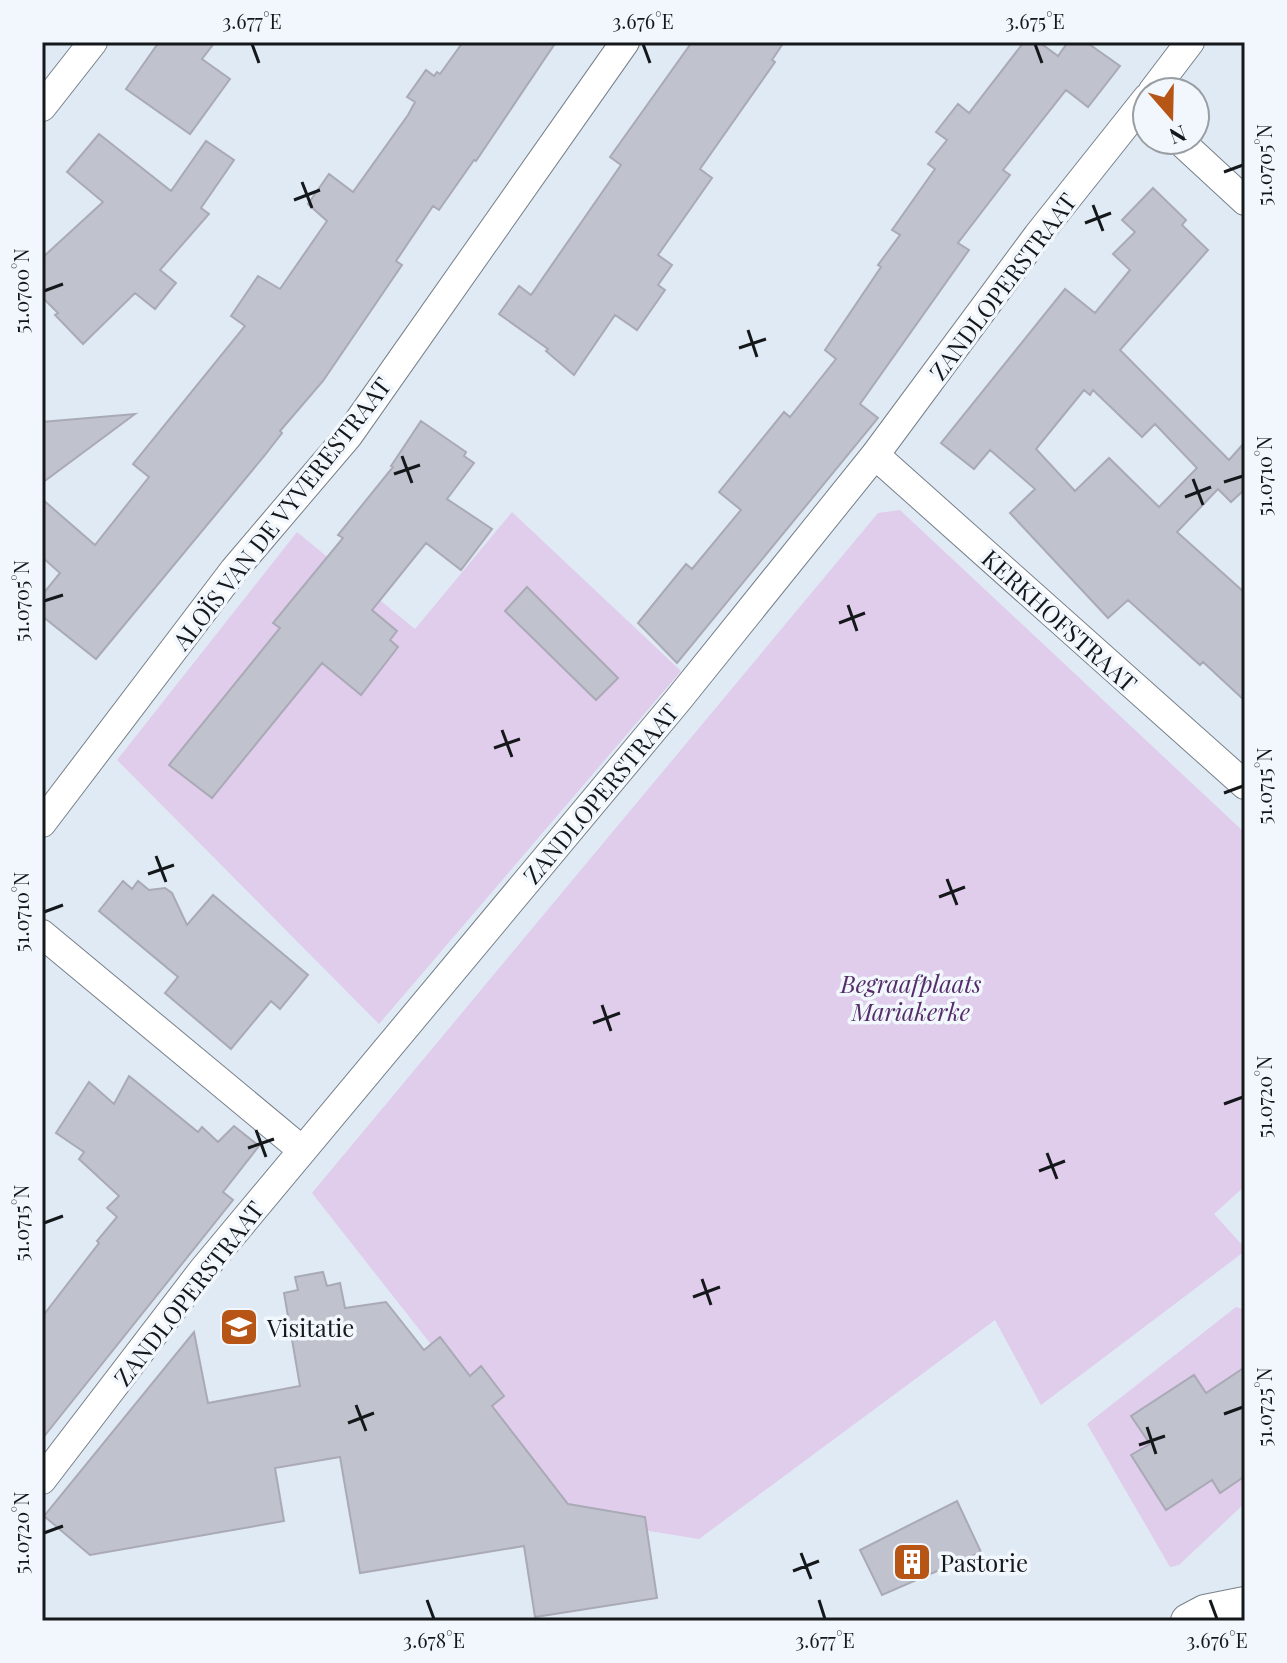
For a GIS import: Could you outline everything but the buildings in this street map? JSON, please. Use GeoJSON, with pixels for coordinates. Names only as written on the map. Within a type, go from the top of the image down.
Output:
{"type":"FeatureCollection","features":[{"type":"Feature","properties":{"kind":"street"},"geometry":{"type":"LineString","coordinates":[[42,107],[93,42]]}},
{"type":"Feature","properties":{"kind":"street","name":"ALOÏS VAN DE VYVERESTRAAT"},"geometry":{"type":"LineString","coordinates":[[42,823],[234,570],[348,436],[625,42]]}},
{"type":"Feature","properties":{"kind":"street","name":"ZANDLOPERSTRAAT"},"geometry":{"type":"LineString","coordinates":[[1166,76],[1190,42]]}},
{"type":"Feature","properties":{"kind":"street","name":"ZANDLOPERSTRAAT"},"geometry":{"type":"LineString","coordinates":[[42,1480],[202,1271],[678,700],[875,455],[1038,235],[1131,122]]}},
{"type":"Feature","properties":{"kind":"street"},"geometry":{"type":"LineString","coordinates":[[1196,156],[1245,201]]}},
{"type":"Feature","properties":{"kind":"street","name":"KERKHOFSTRAAT"},"geometry":{"type":"LineString","coordinates":[[875,455],[1245,785]]}},
{"type":"Feature","properties":{"kind":"street"},"geometry":{"type":"LineString","coordinates":[[42,934],[302,1150]]}},
{"type":"Feature","properties":{"kind":"street"},"geometry":{"type":"LineString","coordinates":[[1188,1621],[1205,1612],[1245,1604]]}},
{"type":"Feature","properties":{"kind":"green space","name":"Begraafplaats Mariakerke"},"geometry":{"type":"Polygon","coordinates":[[[900,510],[1245,833],[1245,1186],[1214,1214],[1245,1251],[1041,1405],[995,1320],[699,1539],[556,1516],[433,1347],[312,1193],[878,513],[900,510]]]}},
{"type":"Feature","properties":{"kind":"green space"},"geometry":{"type":"Polygon","coordinates":[[[512,512],[681,671],[379,1024],[117,760],[297,532],[415,629],[512,512]]]}},
{"type":"Feature","properties":{"kind":"green space"},"geometry":{"type":"Polygon","coordinates":[[[1236,1307],[1245,1310],[1245,1503],[1179,1565],[1170,1567],[1087,1424],[1236,1307]]]}},
{"type":"Feature","properties":{"kind":"place","name":"Visitatie"},"geometry":{"type":"Point","coordinates":[239,1327]}},
{"type":"Feature","properties":{"kind":"place","name":"Pastorie"},"geometry":{"type":"Point","coordinates":[912,1562]}}]}
